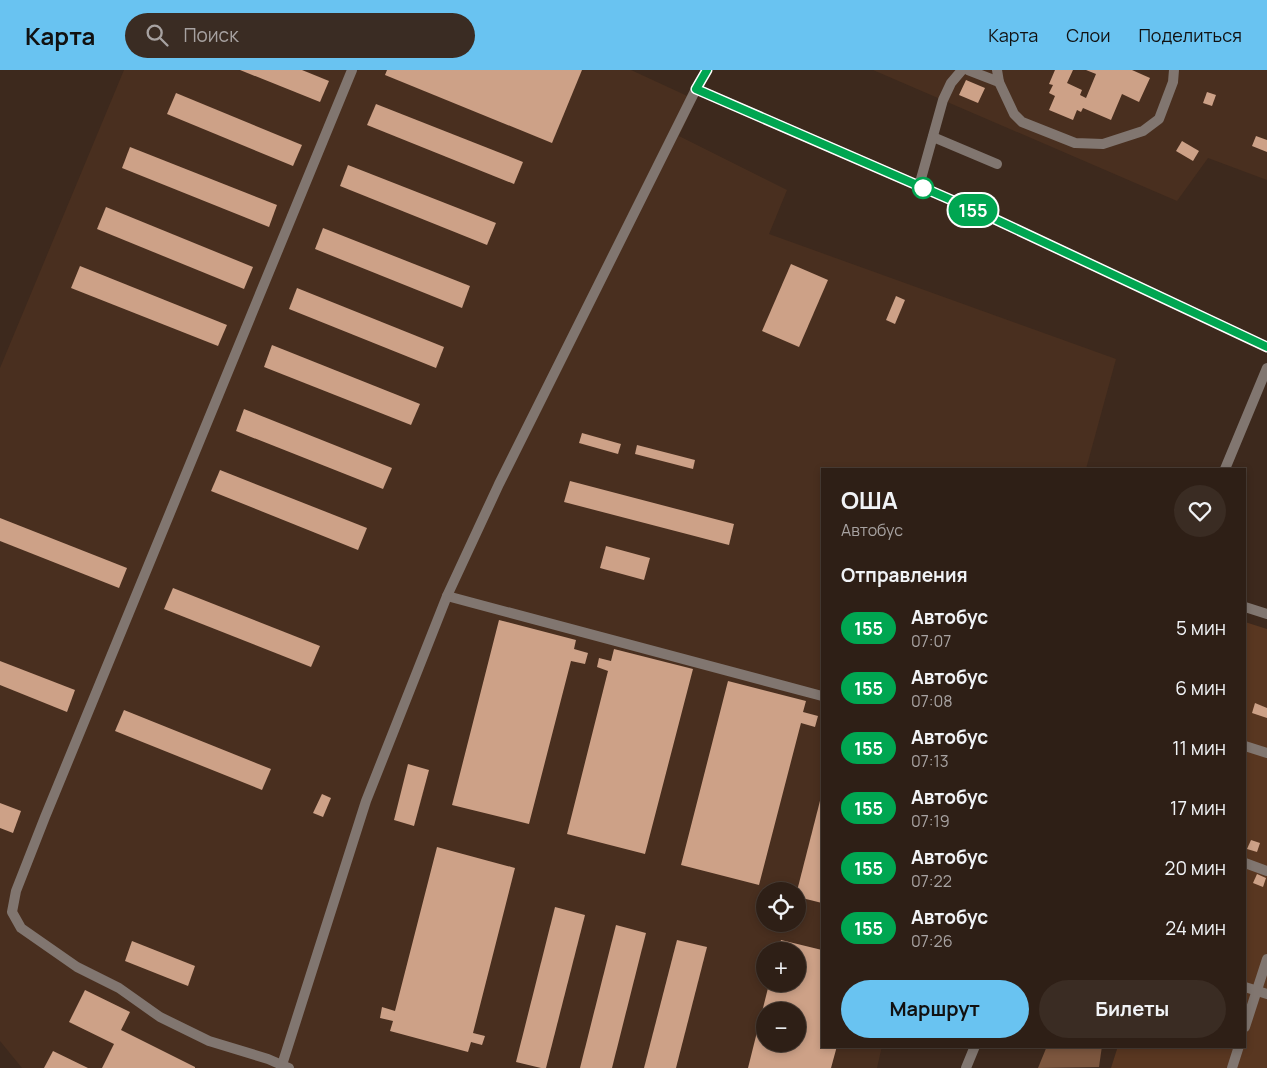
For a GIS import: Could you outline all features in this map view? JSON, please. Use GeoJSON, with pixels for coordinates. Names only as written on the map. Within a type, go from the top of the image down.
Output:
{"type":"FeatureCollection","features":[{"type":"Feature","properties":{"kind":"street"},"geometry":{"type":"LineString","coordinates":[[352,70],[45,817],[16,891],[12,912],[21,928],[77,967],[119,988],[160,1017],[209,1041],[284,1067],[366,801],[447,596],[499,484],[707,70]]}},
{"type":"Feature","properties":{"kind":"street"},"geometry":{"type":"LineString","coordinates":[[919,186],[950,82],[962,70]]}},
{"type":"Feature","properties":{"kind":"street"},"geometry":{"type":"LineString","coordinates":[[968,70],[999,82]]}},
{"type":"Feature","properties":{"kind":"street"},"geometry":{"type":"LineString","coordinates":[[997,70],[999,82],[1014,114],[1022,122],[1075,143],[1102,144],[1143,131],[1158,119],[1173,82],[1174,70]]}},
{"type":"Feature","properties":{"kind":"street"},"geometry":{"type":"LineString","coordinates":[[696,89],[919,186],[1267,347]]}},
{"type":"Feature","properties":{"kind":"street"},"geometry":{"type":"LineString","coordinates":[[933,137],[997,164]]}},
{"type":"Feature","properties":{"kind":"street"},"geometry":{"type":"LineString","coordinates":[[1225,468],[1267,368]]}},
{"type":"Feature","properties":{"kind":"street"},"geometry":{"type":"LineString","coordinates":[[447,596],[821,696]]}},
{"type":"Feature","properties":{"kind":"street"},"geometry":{"type":"LineString","coordinates":[[1246,607],[1267,614]]}},
{"type":"Feature","properties":{"kind":"street"},"geometry":{"type":"LineString","coordinates":[[1246,746],[1267,752]]}},
{"type":"Feature","properties":{"kind":"street"},"geometry":{"type":"LineString","coordinates":[[1246,863],[1267,871]]}},
{"type":"Feature","properties":{"kind":"street"},"geometry":{"type":"LineString","coordinates":[[1246,1024],[1267,960]]}},
{"type":"Feature","properties":{"kind":"street"},"geometry":{"type":"LineString","coordinates":[[1246,987],[1267,994]]}},
{"type":"Feature","properties":{"kind":"street"},"geometry":{"type":"LineString","coordinates":[[966,1068],[974,1048]]}},
{"type":"Feature","properties":{"kind":"street"},"geometry":{"type":"LineString","coordinates":[[1232,1068],[1238,1048]]}},
{"type":"Feature","properties":{"kind":"shaded area"},"geometry":{"type":"Polygon","coordinates":[[[124,70],[631,70],[696,100],[679,136],[787,190],[769,234],[1116,359],[1086,468],[821,468],[821,1048],[882,1048],[877,1068],[22,1068],[0,1041],[0,368],[124,70]]]}},
{"type":"Feature","properties":{"kind":"shaded area"},"geometry":{"type":"Polygon","coordinates":[[[873,70],[1267,70],[1267,180],[1208,158],[1177,201],[873,70]]]}},
{"type":"Feature","properties":{"kind":"shaded area"},"geometry":{"type":"Polygon","coordinates":[[[1246,622],[1267,629],[1267,1068],[1111,1068],[1117,1048],[1246,1048],[1246,622]]]}},
{"type":"Feature","properties":{"kind":"shaded area"},"geometry":{"type":"Polygon","coordinates":[[[1046,1048],[1102,1048],[1099,1067],[1038,1068],[1046,1048]]]}},
{"type":"Feature","properties":{"kind":"building"},"geometry":{"type":"Polygon","coordinates":[[[240,70],[302,70],[329,81],[320,102],[240,70]]]}},
{"type":"Feature","properties":{"kind":"building"},"geometry":{"type":"Polygon","coordinates":[[[387,70],[582,70],[552,143],[385,75],[387,70]]]}},
{"type":"Feature","properties":{"kind":"building"},"geometry":{"type":"Polygon","coordinates":[[[1055,70],[1073,70],[1067,83],[1082,90],[1080,95],[1086,98],[1096,74],[1086,70],[1132,70],[1150,78],[1139,102],[1122,94],[1111,120],[1083,108],[1081,112],[1077,110],[1073,120],[1049,110],[1055,96],[1049,93],[1053,85],[1049,84],[1055,70]]]}},
{"type":"Feature","properties":{"kind":"building"},"geometry":{"type":"Polygon","coordinates":[[[966,80],[985,88],[978,103],[959,95],[966,80]]]}},
{"type":"Feature","properties":{"kind":"building"},"geometry":{"type":"Polygon","coordinates":[[[1207,92],[1216,95],[1212,106],[1203,103],[1207,92]]]}},
{"type":"Feature","properties":{"kind":"building"},"geometry":{"type":"Polygon","coordinates":[[[176,93],[302,145],[293,166],[167,114],[176,93]]]}},
{"type":"Feature","properties":{"kind":"building"},"geometry":{"type":"Polygon","coordinates":[[[376,104],[523,162],[514,184],[367,125],[376,104]]]}},
{"type":"Feature","properties":{"kind":"building"},"geometry":{"type":"Polygon","coordinates":[[[1256,136],[1267,140],[1267,152],[1252,146],[1256,136]]]}},
{"type":"Feature","properties":{"kind":"building"},"geometry":{"type":"Polygon","coordinates":[[[1182,141],[1199,151],[1193,161],[1176,151],[1182,141]]]}},
{"type":"Feature","properties":{"kind":"building"},"geometry":{"type":"Polygon","coordinates":[[[130,147],[277,205],[269,227],[122,168],[130,147]]]}},
{"type":"Feature","properties":{"kind":"building"},"geometry":{"type":"Polygon","coordinates":[[[348,165],[496,223],[487,245],[340,186],[348,165]]]}},
{"type":"Feature","properties":{"kind":"building"},"geometry":{"type":"Polygon","coordinates":[[[106,207],[253,267],[244,289],[97,229],[106,207]]]}},
{"type":"Feature","properties":{"kind":"building"},"geometry":{"type":"Polygon","coordinates":[[[323,228],[470,286],[462,308],[315,249],[323,228]]]}},
{"type":"Feature","properties":{"kind":"building"},"geometry":{"type":"Polygon","coordinates":[[[791,264],[828,280],[799,347],[762,331],[791,264]]]}},
{"type":"Feature","properties":{"kind":"building"},"geometry":{"type":"Polygon","coordinates":[[[80,266],[227,325],[218,346],[71,288],[80,266]]]}},
{"type":"Feature","properties":{"kind":"building"},"geometry":{"type":"Polygon","coordinates":[[[297,288],[444,347],[436,368],[289,309],[297,288]]]}},
{"type":"Feature","properties":{"kind":"building"},"geometry":{"type":"Polygon","coordinates":[[[896,296],[905,300],[895,324],[886,320],[896,296]]]}},
{"type":"Feature","properties":{"kind":"building"},"geometry":{"type":"Polygon","coordinates":[[[272,345],[420,404],[411,425],[264,367],[272,345]]]}},
{"type":"Feature","properties":{"kind":"building"},"geometry":{"type":"Polygon","coordinates":[[[244,409],[392,468],[383,489],[236,431],[244,409]]]}},
{"type":"Feature","properties":{"kind":"building"},"geometry":{"type":"Polygon","coordinates":[[[582,433],[621,444],[618,454],[579,443],[582,433]]]}},
{"type":"Feature","properties":{"kind":"building"},"geometry":{"type":"Polygon","coordinates":[[[637,445],[695,460],[693,469],[635,454],[637,445]]]}},
{"type":"Feature","properties":{"kind":"building"},"geometry":{"type":"Polygon","coordinates":[[[220,470],[367,528],[358,550],[211,491],[220,470]]]}},
{"type":"Feature","properties":{"kind":"building"},"geometry":{"type":"Polygon","coordinates":[[[570,481],[734,524],[729,545],[564,502],[570,481]]]}},
{"type":"Feature","properties":{"kind":"building"},"geometry":{"type":"Polygon","coordinates":[[[0,518],[127,568],[119,588],[0,541],[0,518]]]}},
{"type":"Feature","properties":{"kind":"building"},"geometry":{"type":"Polygon","coordinates":[[[606,546],[650,558],[644,580],[600,568],[606,546]]]}},
{"type":"Feature","properties":{"kind":"building"},"geometry":{"type":"Polygon","coordinates":[[[173,588],[320,646],[311,667],[164,609],[173,588]]]}},
{"type":"Feature","properties":{"kind":"building"},"geometry":{"type":"Polygon","coordinates":[[[499,620],[576,640],[574,649],[588,653],[585,664],[571,661],[529,824],[452,805],[499,620]]]}},
{"type":"Feature","properties":{"kind":"building"},"geometry":{"type":"Polygon","coordinates":[[[614,649],[693,669],[645,854],[567,834],[608,671],[597,667],[599,658],[611,661],[614,649]]]}},
{"type":"Feature","properties":{"kind":"building"},"geometry":{"type":"Polygon","coordinates":[[[0,661],[75,690],[67,712],[0,685],[0,661]]]}},
{"type":"Feature","properties":{"kind":"building"},"geometry":{"type":"Polygon","coordinates":[[[728,681],[806,701],[803,712],[818,716],[815,727],[801,723],[760,882],[756,882],[756,884],[681,865],[728,681]]]}},
{"type":"Feature","properties":{"kind":"building"},"geometry":{"type":"Polygon","coordinates":[[[1255,703],[1267,708],[1267,718],[1252,713],[1255,703]]]}},
{"type":"Feature","properties":{"kind":"building"},"geometry":{"type":"Polygon","coordinates":[[[124,710],[271,769],[262,790],[115,731],[124,710]]]}},
{"type":"Feature","properties":{"kind":"building"},"geometry":{"type":"Polygon","coordinates":[[[408,764],[429,770],[414,826],[394,820],[408,764]]]}},
{"type":"Feature","properties":{"kind":"building"},"geometry":{"type":"Polygon","coordinates":[[[322,794],[331,798],[323,817],[313,813],[322,794]]]}},
{"type":"Feature","properties":{"kind":"building"},"geometry":{"type":"Polygon","coordinates":[[[821,797],[821,903],[806,899],[806,882],[799,882],[821,797]]]}},
{"type":"Feature","properties":{"kind":"building"},"geometry":{"type":"Polygon","coordinates":[[[0,803],[21,811],[13,833],[0,828],[0,803]]]}},
{"type":"Feature","properties":{"kind":"building"},"geometry":{"type":"Polygon","coordinates":[[[1251,840],[1260,843],[1257,852],[1247,849],[1251,840]]]}},
{"type":"Feature","properties":{"kind":"building"},"geometry":{"type":"Polygon","coordinates":[[[437,847],[515,868],[473,1033],[485,1036],[482,1045],[471,1042],[468,1052],[390,1031],[393,1021],[380,1018],[382,1007],[395,1011],[437,847]]]}},
{"type":"Feature","properties":{"kind":"building"},"geometry":{"type":"Polygon","coordinates":[[[1257,874],[1266,878],[1263,887],[1253,883],[1257,874]]]}},
{"type":"Feature","properties":{"kind":"building"},"geometry":{"type":"Polygon","coordinates":[[[555,907],[585,915],[546,1068],[541,1068],[516,1062],[555,907]]]}},
{"type":"Feature","properties":{"kind":"building"},"geometry":{"type":"Polygon","coordinates":[[[616,925],[646,933],[612,1068],[580,1068],[616,925]]]}},
{"type":"Feature","properties":{"kind":"building"},"geometry":{"type":"Polygon","coordinates":[[[677,940],[707,947],[676,1068],[644,1068],[677,940]]]}},
{"type":"Feature","properties":{"kind":"building"},"geometry":{"type":"Polygon","coordinates":[[[132,941],[195,966],[188,986],[125,961],[132,941]]]}},
{"type":"Feature","properties":{"kind":"building"},"geometry":{"type":"Polygon","coordinates":[[[806,946],[821,950],[821,1048],[836,1048],[831,1068],[748,1068],[756,1036],[756,1052],[806,1052],[806,1002],[764,1002],[767,992],[806,992],[806,946]]]}},
{"type":"Feature","properties":{"kind":"building"},"geometry":{"type":"Polygon","coordinates":[[[85,990],[130,1012],[121,1030],[195,1068],[102,1068],[114,1044],[69,1022],[85,990]]]}},
{"type":"Feature","properties":{"kind":"building"},"geometry":{"type":"Polygon","coordinates":[[[53,1051],[88,1068],[44,1068],[53,1051]]]}},
{"type":"Feature","properties":{"kind":"bus line","name":"155"},"geometry":{"type":"LineString","coordinates":[[707,70],[696,89],[986,215],[1267,347]]}}]}
